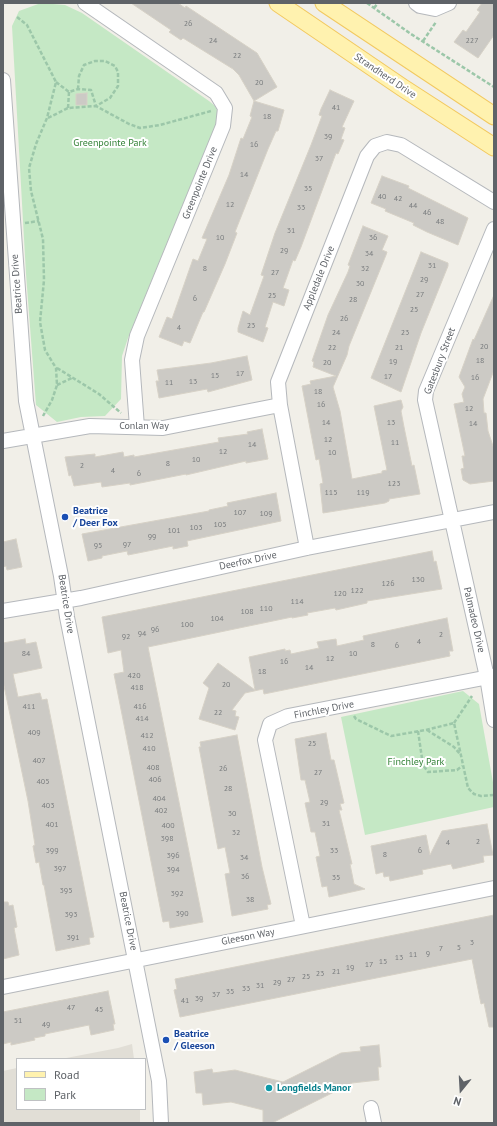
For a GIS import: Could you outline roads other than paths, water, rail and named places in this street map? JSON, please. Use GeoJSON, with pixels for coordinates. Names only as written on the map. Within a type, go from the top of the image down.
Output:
{"type":"FeatureCollection","features":[{"type":"Feature","properties":{"kind":"main road","name":"Strandherd Drive"},"geometry":{"type":"LineString","coordinates":[[278,3],[403,88],[494,147]]}},
{"type":"Feature","properties":{"kind":"main road"},"geometry":{"type":"LineString","coordinates":[[324,3],[494,116]]}},
{"type":"Feature","properties":{"kind":"street","name":"Greenpointe Drive"},"geometry":{"type":"LineString","coordinates":[[85,3],[216,93],[225,108],[223,126],[137,336],[132,360],[137,427]]}},
{"type":"Feature","properties":{"kind":"street"},"geometry":{"type":"LineString","coordinates":[[416,3],[420,6],[435,10],[449,3]]}},
{"type":"Feature","properties":{"kind":"street","name":"Beatrice Drive"},"geometry":{"type":"LineString","coordinates":[[3,80],[23,374],[32,437],[65,600],[68,625],[160,1081],[161,1123]]}},
{"type":"Feature","properties":{"kind":"street","name":"Appledale Drive"},"geometry":{"type":"LineString","coordinates":[[307,548],[280,405],[278,382],[367,156],[375,146],[387,142],[400,145],[494,202]]}},
{"type":"Feature","properties":{"kind":"street","name":"Gatesbury Street"},"geometry":{"type":"LineString","coordinates":[[452,521],[425,400],[426,391],[494,229]]}},
{"type":"Feature","properties":{"kind":"street","name":"Conlan Way"},"geometry":{"type":"LineString","coordinates":[[3,441],[90,426],[164,428],[280,405]]}},
{"type":"Feature","properties":{"kind":"street","name":"Deerfox Drive"},"geometry":{"type":"LineString","coordinates":[[3,611],[81,598],[307,548],[494,512]]}},
{"type":"Feature","properties":{"kind":"street","name":"Palmadeo Drive"},"geometry":{"type":"LineString","coordinates":[[452,521],[490,677],[494,720]]}},
{"type":"Feature","properties":{"kind":"street","name":"Finchley Drive"},"geometry":{"type":"LineString","coordinates":[[303,926],[265,740],[270,724],[288,716],[490,677]]}},
{"type":"Feature","properties":{"kind":"street","name":"Gleeson Way"},"geometry":{"type":"LineString","coordinates":[[3,987],[135,959],[494,888]]}},
{"type":"Feature","properties":{"kind":"street"},"geometry":{"type":"LineString","coordinates":[[371,1108],[374,1123]]}},
{"type":"Feature","properties":{"kind":"street"},"geometry":{"type":"LineString","coordinates":[[155,1123],[161,1123]]}},
{"type":"Feature","properties":{"kind":"place","name":"Beatrice / Deer Fox"},"geometry":{"type":"Point","coordinates":[65,517]}},
{"type":"Feature","properties":{"kind":"place","name":"Beatrice / Gleeson"},"geometry":{"type":"Point","coordinates":[166,1040]}},
{"type":"Feature","properties":{"kind":"place","name":"Longfields Manor"},"geometry":{"type":"Point","coordinates":[269,1088]}},
{"type":"Feature","properties":{"kind":"park label","name":"Greenpointe Park"},"geometry":{"type":"Point","coordinates":[110,143]}},
{"type":"Feature","properties":{"kind":"park label","name":"Finchley Park"},"geometry":{"type":"Point","coordinates":[416,762]}}]}
